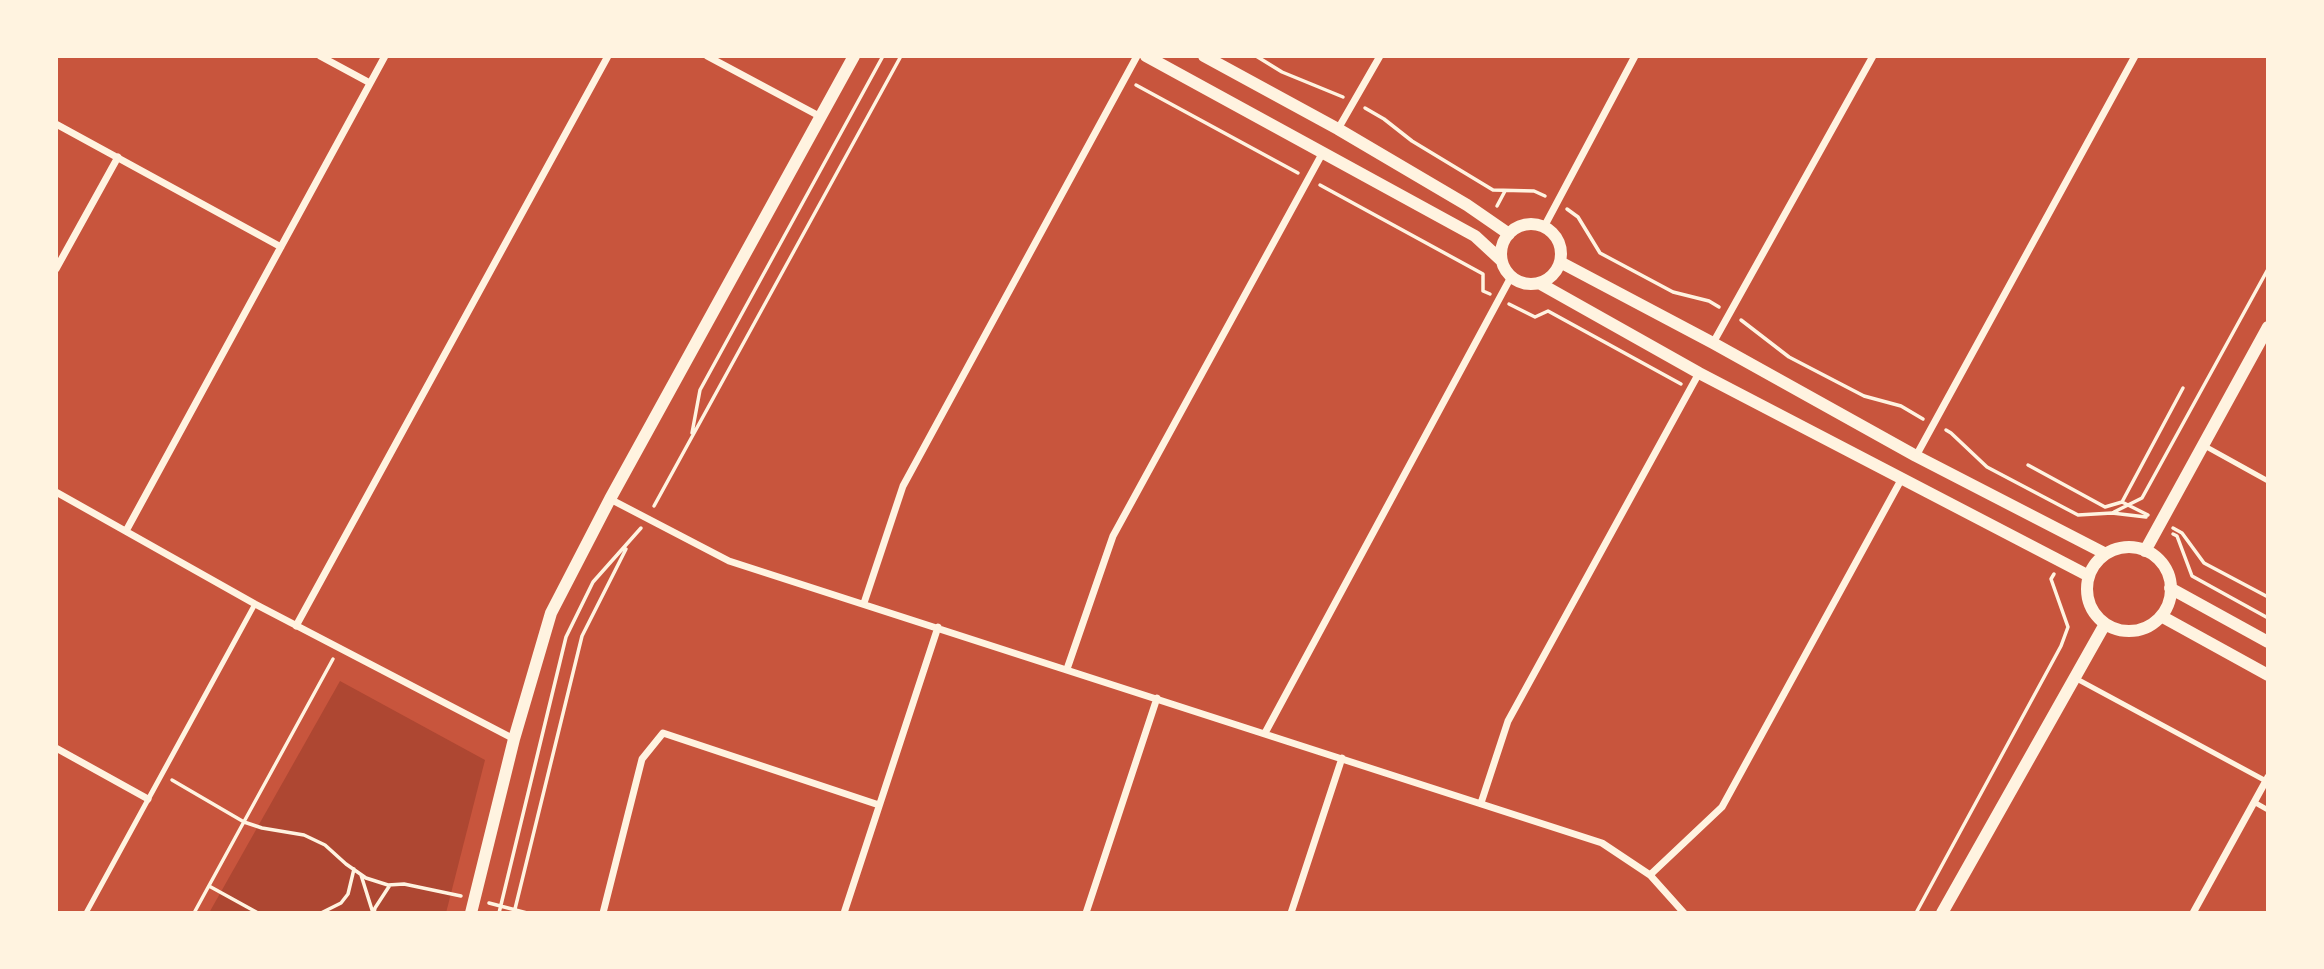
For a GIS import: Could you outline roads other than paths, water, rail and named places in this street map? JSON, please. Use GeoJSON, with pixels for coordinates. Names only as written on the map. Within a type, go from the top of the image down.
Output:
{"type":"FeatureCollection","features":[{"type":"Feature","properties":{"kind":"street"},"geometry":{"type":"LineString","coordinates":[[320,56],[370,83]]}},
{"type":"Feature","properties":{"kind":"street"},"geometry":{"type":"LineString","coordinates":[[126,531],[385,56]]}},
{"type":"Feature","properties":{"kind":"street"},"geometry":{"type":"LineString","coordinates":[[296,626],[608,56]]}},
{"type":"Feature","properties":{"kind":"street"},"geometry":{"type":"LineString","coordinates":[[707,56],[821,117]]}},
{"type":"Feature","properties":{"kind":"street"},"geometry":{"type":"LineString","coordinates":[[471,913],[514,739],[551,613],[610,499],[854,56]]}},
{"type":"Feature","properties":{"kind":"street"},"geometry":{"type":"LineString","coordinates":[[864,603],[902,486],[1137,56]]}},
{"type":"Feature","properties":{"kind":"street"},"geometry":{"type":"LineString","coordinates":[[1146,56],[1475,236],[1502,261],[1511,277],[1529,284],[1539,283],[1556,271],[1562,251],[1553,233],[1544,227],[1525,225],[1509,234],[1501,251],[1502,261]]}},
{"type":"Feature","properties":{"kind":"street"},"geometry":{"type":"LineString","coordinates":[[1204,56],[1338,129],[1467,205],[1509,234]]}},
{"type":"Feature","properties":{"kind":"street"},"geometry":{"type":"LineString","coordinates":[[1338,129],[1380,56]]}},
{"type":"Feature","properties":{"kind":"street"},"geometry":{"type":"LineString","coordinates":[[1544,227],[1635,56]]}},
{"type":"Feature","properties":{"kind":"street"},"geometry":{"type":"LineString","coordinates":[[1713,343],[1873,56]]}},
{"type":"Feature","properties":{"kind":"street"},"geometry":{"type":"LineString","coordinates":[[1916,456],[2134,56]]}},
{"type":"Feature","properties":{"kind":"street"},"geometry":{"type":"LineString","coordinates":[[56,124],[281,247]]}},
{"type":"Feature","properties":{"kind":"street"},"geometry":{"type":"LineString","coordinates":[[1067,669],[1113,536],[1322,154]]}},
{"type":"Feature","properties":{"kind":"street"},"geometry":{"type":"LineString","coordinates":[[56,269],[118,157]]}},
{"type":"Feature","properties":{"kind":"street"},"geometry":{"type":"LineString","coordinates":[[1560,262],[1916,456],[2106,554]]}},
{"type":"Feature","properties":{"kind":"street"},"geometry":{"type":"LineString","coordinates":[[1265,733],[1511,277]]}},
{"type":"Feature","properties":{"kind":"street"},"geometry":{"type":"LineString","coordinates":[[1539,283],[1699,373],[2089,576]]}},
{"type":"Feature","properties":{"kind":"street"},"geometry":{"type":"LineString","coordinates":[[2145,551],[2268,327]]}},
{"type":"Feature","properties":{"kind":"street"},"geometry":{"type":"LineString","coordinates":[[1481,803],[1508,721],[1699,373]]}},
{"type":"Feature","properties":{"kind":"street"},"geometry":{"type":"LineString","coordinates":[[1650,875],[1722,807],[1901,480]]}},
{"type":"Feature","properties":{"kind":"street"},"geometry":{"type":"LineString","coordinates":[[56,492],[255,604],[514,739]]}},
{"type":"Feature","properties":{"kind":"street"},"geometry":{"type":"LineString","coordinates":[[610,499],[729,561],[1602,843],[1650,875],[1684,913]]}},
{"type":"Feature","properties":{"kind":"street"},"geometry":{"type":"LineString","coordinates":[[2132,547],[2157,558],[2166,569],[2170,597],[2161,616],[2145,628],[2117,630],[2105,624],[2095,614],[2089,602],[2089,576],[2106,554],[2132,547]]}},
{"type":"Feature","properties":{"kind":"street"},"geometry":{"type":"LineString","coordinates":[[2170,588],[2268,642]]}},
{"type":"Feature","properties":{"kind":"street"},"geometry":{"type":"LineString","coordinates":[[2161,616],[2268,675]]}},
{"type":"Feature","properties":{"kind":"street"},"geometry":{"type":"LineString","coordinates":[[1942,913],[2105,624]]}},
{"type":"Feature","properties":{"kind":"street"},"geometry":{"type":"LineString","coordinates":[[844,913],[938,627]]}},
{"type":"Feature","properties":{"kind":"street"},"geometry":{"type":"LineString","coordinates":[[1086,913],[1157,698]]}},
{"type":"Feature","properties":{"kind":"street"},"geometry":{"type":"LineString","coordinates":[[605,913],[642,759],[663,733],[879,805]]}},
{"type":"Feature","properties":{"kind":"street"},"geometry":{"type":"LineString","coordinates":[[56,748],[148,799]]}},
{"type":"Feature","properties":{"kind":"street"},"geometry":{"type":"LineString","coordinates":[[1291,913],[1342,758]]}},
{"type":"Feature","properties":{"kind":"street"},"geometry":{"type":"LineString","coordinates":[[2193,913],[2267,779]]}},
{"type":"Feature","properties":{"kind":"lane"},"geometry":{"type":"LineString","coordinates":[[2203,445],[2268,481]]}},
{"type":"Feature","properties":{"kind":"lane"},"geometry":{"type":"LineString","coordinates":[[86,913],[255,604]]}},
{"type":"Feature","properties":{"kind":"lane"},"geometry":{"type":"LineString","coordinates":[[2075,678],[2267,779]]}},
{"type":"Feature","properties":{"kind":"lane"},"geometry":{"type":"LineString","coordinates":[[2254,802],[2268,810]]}}]}
